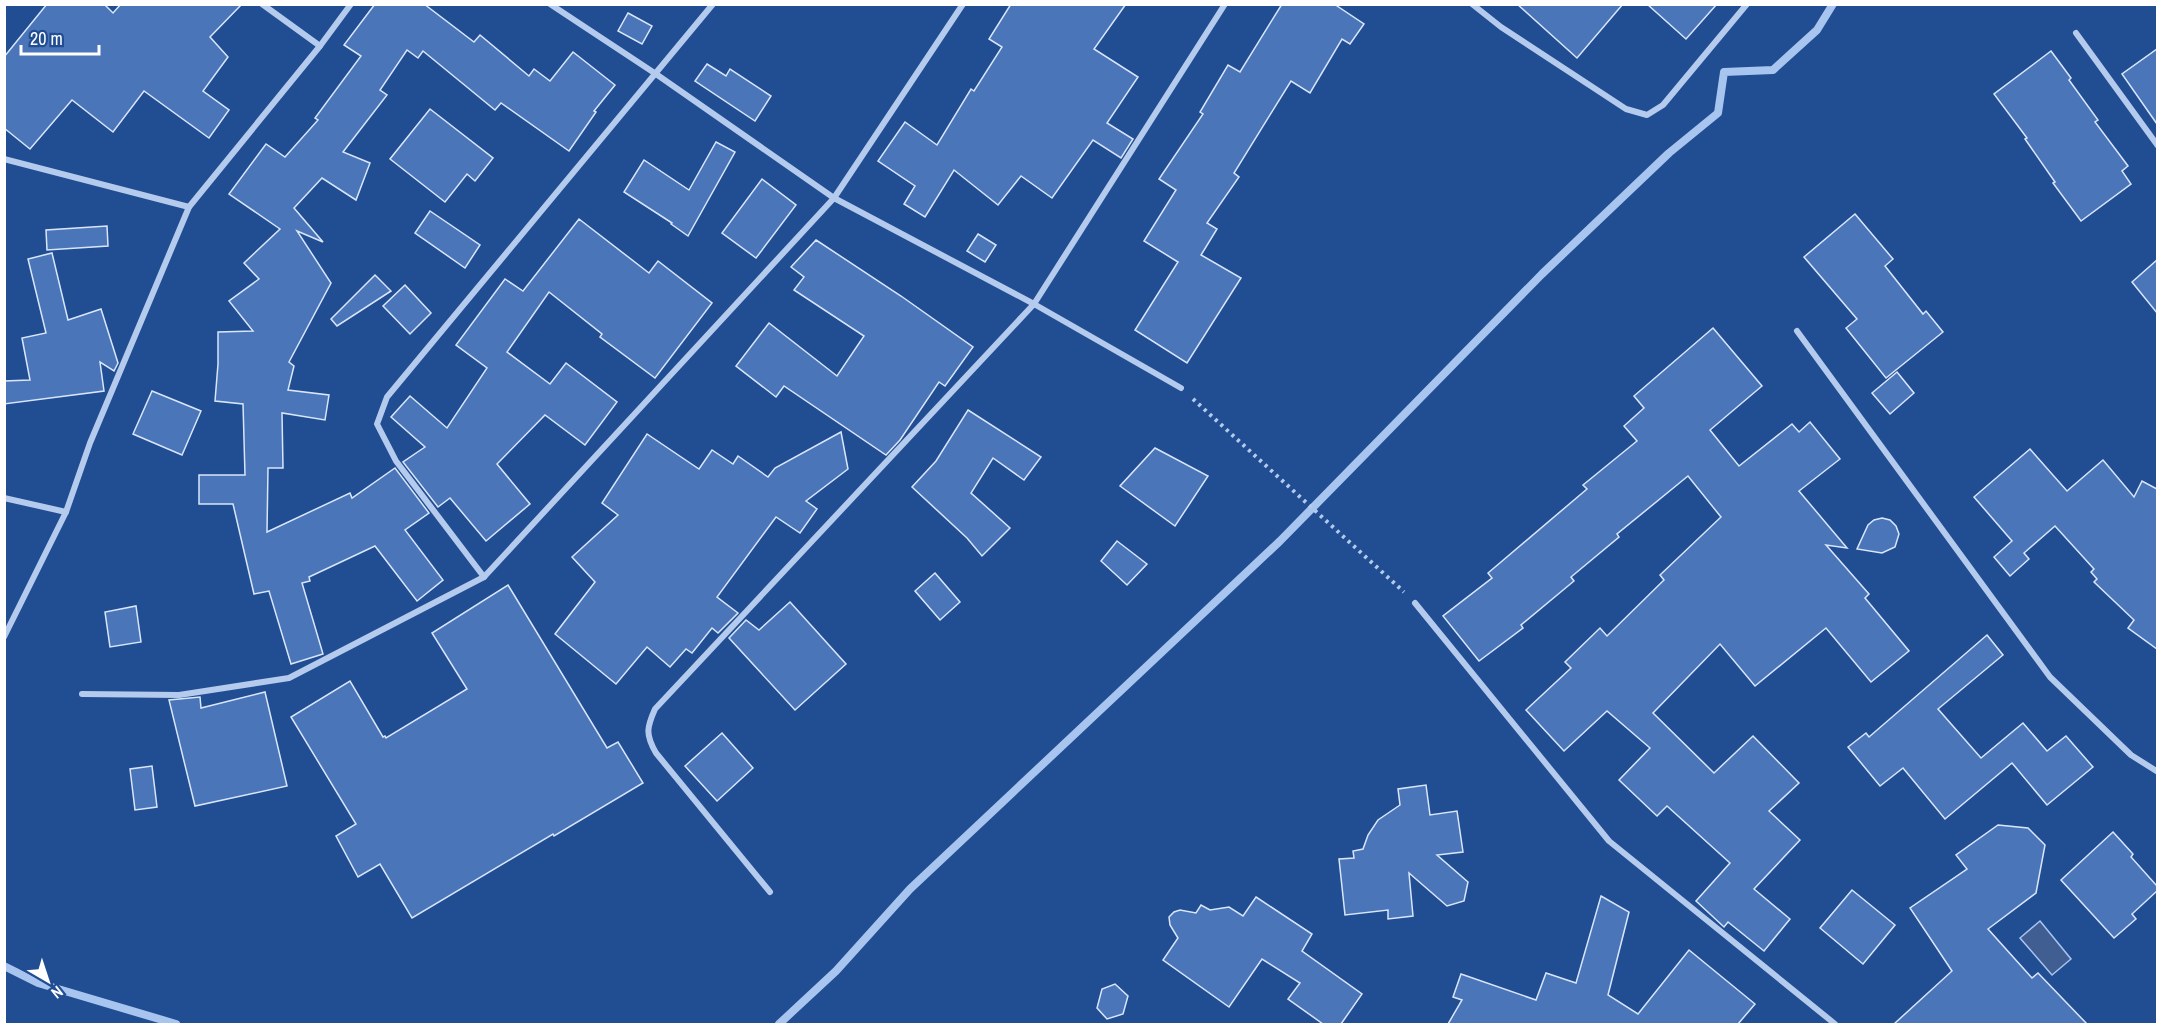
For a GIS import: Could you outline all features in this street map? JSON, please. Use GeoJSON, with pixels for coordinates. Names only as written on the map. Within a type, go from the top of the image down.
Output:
{"type":"FeatureCollection","features":[{"type":"Feature","properties":{"kind":"street"},"geometry":{"type":"LineString","coordinates":[[262,4],[320,46]]}},
{"type":"Feature","properties":{"kind":"street"},"geometry":{"type":"LineString","coordinates":[[4,637],[66,512],[90,443],[189,207],[320,46],[351,4]]}},
{"type":"Feature","properties":{"kind":"street"},"geometry":{"type":"LineString","coordinates":[[550,4],[656,74],[834,198],[1034,304],[1181,388]]}},
{"type":"Feature","properties":{"kind":"street"},"geometry":{"type":"LineString","coordinates":[[484,577],[396,461],[377,424],[387,397],[712,4]]}},
{"type":"Feature","properties":{"kind":"street"},"geometry":{"type":"LineString","coordinates":[[82,694],[179,695],[289,678],[484,577],[834,198],[963,4]]}},
{"type":"Feature","properties":{"kind":"street"},"geometry":{"type":"LineString","coordinates":[[770,892],[656,753],[649,740],[648,725],[655,709],[1034,304],[1226,4]]}},
{"type":"Feature","properties":{"kind":"street"},"geometry":{"type":"LineString","coordinates":[[1472,4],[1501,27],[1626,109],[1647,115],[1663,105],[1747,4]]}},
{"type":"Feature","properties":{"kind":"street"},"geometry":{"type":"LineString","coordinates":[[2076,33],[2157,147]]}},
{"type":"Feature","properties":{"kind":"street"},"geometry":{"type":"LineString","coordinates":[[4,159],[189,207]]}},
{"type":"Feature","properties":{"kind":"street"},"geometry":{"type":"LineString","coordinates":[[1797,332],[2050,677],[2131,755],[2157,772]]}},
{"type":"Feature","properties":{"kind":"street"},"geometry":{"type":"LineString","coordinates":[[4,498],[66,512]]}},
{"type":"Feature","properties":{"kind":"street"},"geometry":{"type":"LineString","coordinates":[[1415,603],[1609,841],[1835,1024]]}},
{"type":"Feature","properties":{"kind":"path"},"geometry":{"type":"LineString","coordinates":[[1181,388],[1415,603]]}},
{"type":"Feature","properties":{"kind":"water"},"geometry":{"type":"Polygon","coordinates":[[[2040,921],[2071,959],[2052,975],[2020,938],[2040,921]]]}},
{"type":"Feature","properties":{"kind":"building"},"geometry":{"type":"Polygon","coordinates":[[[47,4],[104,4],[113,13],[121,4],[242,4],[210,37],[228,57],[203,91],[229,110],[209,138],[144,91],[113,132],[72,100],[30,149],[4,128],[4,57],[47,4]]]}},
{"type":"Feature","properties":{"kind":"building"},"geometry":{"type":"Polygon","coordinates":[[[375,4],[424,4],[474,42],[480,35],[529,76],[534,69],[550,81],[573,52],[615,85],[594,111],[596,112],[569,151],[501,103],[495,110],[423,51],[418,58],[407,50],[380,90],[387,95],[343,152],[370,163],[356,200],[322,178],[294,208],[323,242],[297,231],[331,283],[289,362],[294,366],[288,390],[329,395],[325,420],[282,413],[283,468],[268,468],[267,532],[350,493],[352,498],[395,468],[429,513],[405,530],[443,580],[417,601],[375,546],[309,577],[310,581],[302,583],[323,654],[291,664],[269,591],[254,594],[233,504],[199,504],[199,475],[245,475],[243,404],[215,401],[218,332],[253,331],[229,301],[259,279],[244,263],[280,229],[229,194],[266,144],[285,157],[318,120],[315,118],[361,56],[344,45],[375,4]]]}},
{"type":"Feature","properties":{"kind":"building"},"geometry":{"type":"Polygon","coordinates":[[[1011,4],[1126,4],[1094,49],[1138,77],[1107,123],[1133,139],[1121,158],[1093,140],[1052,198],[1021,176],[998,205],[954,170],[925,217],[904,204],[915,186],[878,161],[905,122],[937,145],[971,89],[974,91],[1002,47],[989,39],[1011,4]]]}},
{"type":"Feature","properties":{"kind":"building"},"geometry":{"type":"Polygon","coordinates":[[[1282,4],[1334,4],[1364,24],[1350,44],[1342,39],[1310,93],[1291,81],[1234,173],[1239,177],[1207,223],[1217,229],[1201,255],[1241,278],[1187,363],[1135,330],[1178,262],[1144,241],[1176,190],[1159,179],[1203,114],[1200,112],[1228,65],[1240,72],[1282,4]]]}},
{"type":"Feature","properties":{"kind":"building"},"geometry":{"type":"Polygon","coordinates":[[[1517,4],[1623,4],[1577,58],[1517,4]]]}},
{"type":"Feature","properties":{"kind":"building"},"geometry":{"type":"Polygon","coordinates":[[[1647,4],[1717,4],[1686,39],[1647,4]]]}},
{"type":"Feature","properties":{"kind":"building"},"geometry":{"type":"Polygon","coordinates":[[[628,13],[652,26],[642,44],[618,31],[628,13]]]}},
{"type":"Feature","properties":{"kind":"building"},"geometry":{"type":"Polygon","coordinates":[[[2157,49],[2157,124],[2122,74],[2157,49]]]}},
{"type":"Feature","properties":{"kind":"building"},"geometry":{"type":"Polygon","coordinates":[[[2051,51],[2098,120],[2095,122],[2128,166],[2122,171],[2131,184],[2081,221],[2053,183],[2055,182],[2025,139],[2027,138],[1994,94],[2051,51]]]}},
{"type":"Feature","properties":{"kind":"building"},"geometry":{"type":"Polygon","coordinates":[[[707,64],[726,76],[730,69],[771,96],[755,121],[695,81],[707,64]]]}},
{"type":"Feature","properties":{"kind":"building"},"geometry":{"type":"Polygon","coordinates":[[[430,109],[493,158],[475,181],[467,174],[445,202],[390,159],[430,109]]]}},
{"type":"Feature","properties":{"kind":"building"},"geometry":{"type":"Polygon","coordinates":[[[716,142],[735,152],[688,236],[624,192],[644,160],[689,190],[716,142]]]}},
{"type":"Feature","properties":{"kind":"building"},"geometry":{"type":"Polygon","coordinates":[[[762,179],[796,205],[756,258],[722,233],[762,179]]]}},
{"type":"Feature","properties":{"kind":"building"},"geometry":{"type":"Polygon","coordinates":[[[430,211],[480,245],[465,268],[415,233],[430,211]]]}},
{"type":"Feature","properties":{"kind":"building"},"geometry":{"type":"Polygon","coordinates":[[[1855,214],[1893,259],[1885,266],[1923,314],[1926,311],[1943,332],[1886,378],[1846,328],[1857,319],[1804,257],[1855,214]]]}},
{"type":"Feature","properties":{"kind":"building"},"geometry":{"type":"Polygon","coordinates":[[[579,219],[649,273],[658,261],[712,303],[655,378],[600,337],[602,334],[549,292],[507,352],[550,384],[566,363],[617,402],[585,445],[545,415],[497,464],[530,504],[486,541],[450,498],[438,507],[403,462],[425,447],[391,417],[410,396],[447,428],[487,368],[456,345],[505,279],[523,291],[579,219]]]}},
{"type":"Feature","properties":{"kind":"building"},"geometry":{"type":"Polygon","coordinates":[[[107,226],[108,246],[47,250],[46,230],[107,226]]]}},
{"type":"Feature","properties":{"kind":"building"},"geometry":{"type":"Polygon","coordinates":[[[978,234],[996,245],[985,262],[967,251],[978,234]]]}},
{"type":"Feature","properties":{"kind":"building"},"geometry":{"type":"Polygon","coordinates":[[[816,240],[973,347],[945,386],[939,382],[900,440],[886,455],[784,386],[776,397],[736,366],[769,323],[837,376],[864,336],[794,290],[804,277],[791,267],[816,240]]]}},
{"type":"Feature","properties":{"kind":"building"},"geometry":{"type":"Polygon","coordinates":[[[52,253],[68,320],[101,309],[118,363],[114,371],[100,362],[104,391],[4,404],[4,381],[30,380],[22,338],[46,333],[28,259],[52,253]]]}},
{"type":"Feature","properties":{"kind":"building"},"geometry":{"type":"Polygon","coordinates":[[[2157,260],[2157,313],[2132,282],[2157,260]]]}},
{"type":"Feature","properties":{"kind":"building"},"geometry":{"type":"Polygon","coordinates":[[[375,275],[391,291],[337,326],[331,319],[375,275]]]}},
{"type":"Feature","properties":{"kind":"building"},"geometry":{"type":"Polygon","coordinates":[[[405,285],[431,313],[410,334],[383,306],[405,285]]]}},
{"type":"Feature","properties":{"kind":"building"},"geometry":{"type":"Polygon","coordinates":[[[1713,328],[1762,386],[1710,430],[1739,466],[1792,424],[1799,432],[1810,422],[1840,459],[1799,491],[1847,548],[1826,545],[1869,594],[1865,598],[1909,651],[1871,682],[1826,628],[1755,686],[1720,644],[1653,713],[1714,773],[1753,736],[1799,783],[1769,811],[1800,840],[1754,889],[1790,919],[1764,951],[1728,922],[1724,927],[1696,901],[1730,863],[1667,806],[1657,816],[1619,780],[1650,748],[1607,711],[1564,751],[1526,710],[1571,668],[1565,662],[1600,628],[1607,636],[1664,580],[1660,575],[1721,517],[1688,476],[1617,534],[1619,537],[1571,577],[1574,581],[1521,625],[1523,628],[1479,661],[1443,616],[1492,578],[1488,573],[1587,489],[1583,485],[1637,441],[1624,426],[1644,408],[1634,396],[1713,328]]]}},
{"type":"Feature","properties":{"kind":"building"},"geometry":{"type":"Polygon","coordinates":[[[1897,372],[1914,393],[1890,414],[1872,393],[1897,372]]]}},
{"type":"Feature","properties":{"kind":"building"},"geometry":{"type":"Polygon","coordinates":[[[152,391],[201,411],[182,455],[133,434],[152,391]]]}},
{"type":"Feature","properties":{"kind":"building"},"geometry":{"type":"Polygon","coordinates":[[[968,410],[1041,457],[1024,480],[993,458],[971,493],[1010,528],[982,556],[967,538],[912,487],[936,461],[968,410]]]}},
{"type":"Feature","properties":{"kind":"building"},"geometry":{"type":"Polygon","coordinates":[[[841,432],[848,469],[806,501],[817,509],[800,533],[776,517],[717,597],[738,613],[718,633],[712,628],[692,653],[686,649],[670,667],[647,647],[616,684],[555,634],[595,582],[572,557],[618,515],[602,503],[647,434],[699,469],[712,450],[733,464],[738,456],[768,477],[775,468],[841,432]]]}},
{"type":"Feature","properties":{"kind":"building"},"geometry":{"type":"Polygon","coordinates":[[[1155,448],[1208,476],[1175,526],[1120,486],[1155,448]]]}},
{"type":"Feature","properties":{"kind":"building"},"geometry":{"type":"Polygon","coordinates":[[[2030,449],[2067,491],[2103,460],[2134,497],[2142,481],[2157,489],[2157,649],[2128,628],[2134,620],[2094,582],[2097,579],[2091,572],[2094,569],[2055,526],[2024,553],[2029,559],[2010,576],[1994,557],[2012,541],[1974,497],[2030,449]]]}},
{"type":"Feature","properties":{"kind":"building"},"geometry":{"type":"Polygon","coordinates":[[[1882,518],[1890,520],[1896,526],[1899,534],[1895,547],[1882,553],[1857,549],[1868,525],[1882,518]]]}},
{"type":"Feature","properties":{"kind":"building"},"geometry":{"type":"Polygon","coordinates":[[[1117,541],[1147,564],[1127,585],[1101,561],[1117,541]]]}},
{"type":"Feature","properties":{"kind":"building"},"geometry":{"type":"Polygon","coordinates":[[[935,573],[960,602],[940,620],[915,591],[935,573]]]}},
{"type":"Feature","properties":{"kind":"building"},"geometry":{"type":"Polygon","coordinates":[[[508,585],[607,748],[618,742],[643,783],[412,918],[380,864],[358,877],[336,836],[356,824],[291,717],[350,681],[383,737],[386,738],[467,689],[432,633],[508,585]]]}},
{"type":"Feature","properties":{"kind":"building"},"geometry":{"type":"Polygon","coordinates":[[[790,602],[846,664],[795,710],[729,638],[746,620],[759,630],[790,602]]]}},
{"type":"Feature","properties":{"kind":"building"},"geometry":{"type":"Polygon","coordinates":[[[136,606],[141,642],[110,647],[105,612],[136,606]]]}},
{"type":"Feature","properties":{"kind":"building"},"geometry":{"type":"Polygon","coordinates":[[[1987,635],[2003,655],[1938,709],[1981,758],[2023,723],[2047,751],[2066,736],[2093,767],[2047,805],[2012,763],[1945,819],[1903,768],[1880,786],[1848,747],[1866,733],[1869,737],[1987,635]]]}},
{"type":"Feature","properties":{"kind":"building"},"geometry":{"type":"Polygon","coordinates":[[[265,692],[287,786],[195,806],[169,700],[200,697],[201,708],[265,692]]]}},
{"type":"Feature","properties":{"kind":"building"},"geometry":{"type":"Polygon","coordinates":[[[722,733],[753,768],[717,801],[685,766],[722,733]]]}},
{"type":"Feature","properties":{"kind":"building"},"geometry":{"type":"Polygon","coordinates":[[[152,766],[157,807],[135,810],[130,769],[152,766]]]}},
{"type":"Feature","properties":{"kind":"building"},"geometry":{"type":"Polygon","coordinates":[[[1426,785],[1430,815],[1457,811],[1463,852],[1437,855],[1468,882],[1464,901],[1447,906],[1409,873],[1413,916],[1388,919],[1388,910],[1345,915],[1339,859],[1354,858],[1353,851],[1363,849],[1368,835],[1378,820],[1400,805],[1398,789],[1426,785]]]}},
{"type":"Feature","properties":{"kind":"building"},"geometry":{"type":"Polygon","coordinates":[[[1998,825],[2028,828],[2045,845],[2036,893],[1988,929],[2032,978],[2038,973],[2087,1024],[1894,1024],[1952,971],[1910,908],[1967,869],[1956,855],[1998,825]]]}},
{"type":"Feature","properties":{"kind":"building"},"geometry":{"type":"Polygon","coordinates":[[[2113,832],[2133,854],[2131,857],[2157,886],[2157,891],[2132,914],[2136,919],[2114,938],[2061,880],[2113,832]]]}},
{"type":"Feature","properties":{"kind":"building"},"geometry":{"type":"Polygon","coordinates":[[[1852,890],[1895,925],[1863,964],[1820,928],[1852,890]]]}},
{"type":"Feature","properties":{"kind":"building"},"geometry":{"type":"Polygon","coordinates":[[[1601,896],[1629,912],[1608,995],[1638,1014],[1689,950],[1755,1004],[1738,1024],[1448,1024],[1462,1000],[1453,997],[1461,974],[1536,1000],[1546,973],[1576,983],[1601,896]]]}},
{"type":"Feature","properties":{"kind":"building"},"geometry":{"type":"Polygon","coordinates":[[[1256,897],[1312,934],[1302,951],[1362,994],[1341,1024],[1323,1024],[1288,999],[1300,983],[1262,959],[1229,1007],[1163,960],[1178,938],[1170,925],[1169,917],[1174,912],[1180,910],[1196,913],[1201,905],[1210,910],[1229,907],[1243,916],[1256,897]]]}},
{"type":"Feature","properties":{"kind":"building"},"geometry":{"type":"Polygon","coordinates":[[[1115,984],[1128,996],[1123,1014],[1107,1019],[1097,1008],[1102,989],[1115,984]]]}},
{"type":"Feature","properties":{"kind":"waterway"},"geometry":{"type":"LineString","coordinates":[[779,1024],[836,971],[910,889],[1280,541],[1542,274],[1669,153],[1718,113],[1724,72],[1773,70],[1817,30],[1833,4]]}},
{"type":"Feature","properties":{"kind":"waterway"},"geometry":{"type":"LineString","coordinates":[[4,966],[38,983],[176,1024]]}}]}
